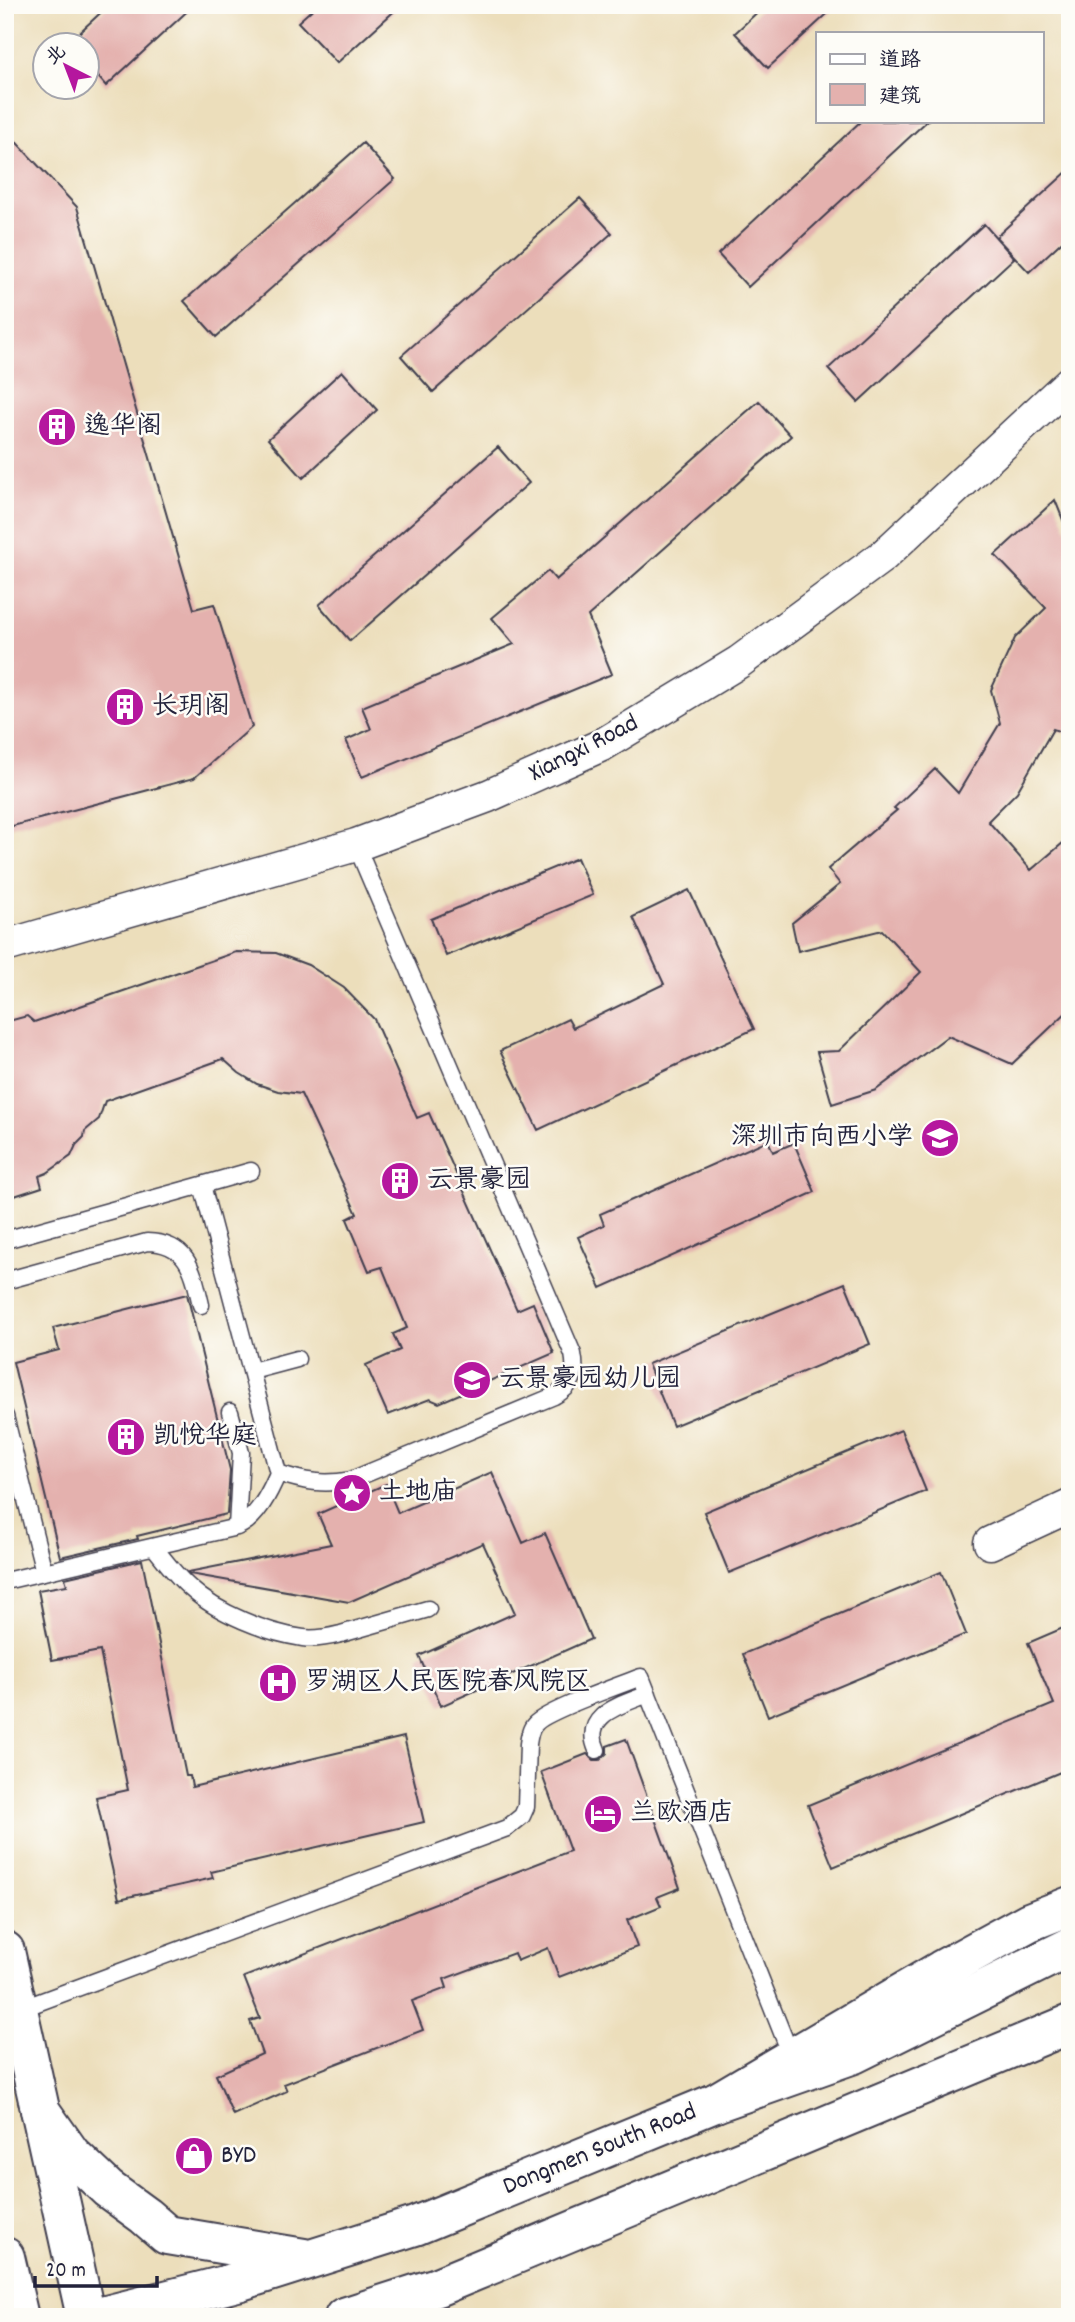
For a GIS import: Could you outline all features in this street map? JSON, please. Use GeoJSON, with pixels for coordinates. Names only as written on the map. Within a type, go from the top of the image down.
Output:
{"type":"FeatureCollection","features":[{"type":"Feature","properties":{"kind":"main road","name":"Dongmen South Road"},"geometry":{"type":"LineString","coordinates":[[98,2317],[241,2281],[415,2226],[715,2103],[952,1964],[1029,1922],[1070,1906]]}},
{"type":"Feature","properties":{"kind":"main road"},"geometry":{"type":"LineString","coordinates":[[715,2103],[854,2054],[1070,1947]]}},
{"type":"Feature","properties":{"kind":"main road"},"geometry":{"type":"LineString","coordinates":[[5,1951],[86,2317]]}},
{"type":"Feature","properties":{"kind":"main road"},"geometry":{"type":"LineString","coordinates":[[344,2317],[437,2287],[1070,2024]]}},
{"type":"Feature","properties":{"kind":"main road"},"geometry":{"type":"LineString","coordinates":[[40,2110],[71,2154],[108,2189],[167,2235],[310,2259]]}},
{"type":"Feature","properties":{"kind":"main road"},"geometry":{"type":"LineString","coordinates":[[5,2257],[19,2317]]}},
{"type":"Feature","properties":{"kind":"street","name":"Xiangxi Road"},"geometry":{"type":"LineString","coordinates":[[5,947],[356,845],[488,796],[601,745],[739,662],[883,556],[1070,382]]}},
{"type":"Feature","properties":{"kind":"street"},"geometry":{"type":"LineString","coordinates":[[990,1543],[1070,1506]]}},
{"type":"Feature","properties":{"kind":"lane"},"geometry":{"type":"LineString","coordinates":[[278,1473],[315,1483],[351,1480],[554,1396],[568,1387],[575,1371],[573,1353],[356,845]]}},
{"type":"Feature","properties":{"kind":"lane"},"geometry":{"type":"LineString","coordinates":[[5,1240],[251,1171]]}},
{"type":"Feature","properties":{"kind":"lane"},"geometry":{"type":"LineString","coordinates":[[5,1581],[237,1527],[253,1516],[278,1473],[202,1185]]}},
{"type":"Feature","properties":{"kind":"lane"},"geometry":{"type":"LineString","coordinates":[[5,1281],[147,1242],[161,1242],[172,1246],[188,1262],[201,1305]]}},
{"type":"Feature","properties":{"kind":"lane"},"geometry":{"type":"LineString","coordinates":[[251,1371],[297,1359]]}},
{"type":"Feature","properties":{"kind":"lane"},"geometry":{"type":"LineString","coordinates":[[230,1412],[242,1452],[237,1527]]}},
{"type":"Feature","properties":{"kind":"lane"},"geometry":{"type":"LineString","coordinates":[[5,1416],[44,1572]]}},
{"type":"Feature","properties":{"kind":"lane"},"geometry":{"type":"LineString","coordinates":[[154,1547],[189,1588],[219,1609],[275,1631],[303,1638],[341,1634],[428,1609]]}},
{"type":"Feature","properties":{"kind":"lane"},"geometry":{"type":"LineString","coordinates":[[18,2010],[507,1828],[522,1816],[526,1807],[528,1744],[534,1724],[549,1714],[641,1676],[792,2058]]}},
{"type":"Feature","properties":{"kind":"lane"},"geometry":{"type":"LineString","coordinates":[[597,1750],[592,1740],[593,1731],[603,1714],[648,1694]]}},
{"type":"Feature","properties":{"kind":"building"},"geometry":{"type":"Polygon","coordinates":[[[109,5],[194,5],[106,86],[102,81],[102,32],[80,32],[109,5]]]}},
{"type":"Feature","properties":{"kind":"building"},"geometry":{"type":"Polygon","coordinates":[[[317,5],[401,5],[337,63],[298,22],[317,5]]]}},
{"type":"Feature","properties":{"kind":"building"},"geometry":{"type":"Polygon","coordinates":[[[765,5],[837,5],[768,68],[735,33],[765,5]]]}},
{"type":"Feature","properties":{"kind":"building"},"geometry":{"type":"Polygon","coordinates":[[[860,122],[926,122],[748,287],[718,254],[860,122]]]}},
{"type":"Feature","properties":{"kind":"building"},"geometry":{"type":"Polygon","coordinates":[[[5,130],[77,207],[194,609],[214,604],[252,727],[194,778],[5,828],[5,130]]]}},
{"type":"Feature","properties":{"kind":"building"},"geometry":{"type":"Polygon","coordinates":[[[363,143],[395,179],[216,337],[184,301],[363,143]]]}},
{"type":"Feature","properties":{"kind":"building"},"geometry":{"type":"Polygon","coordinates":[[[1070,169],[1070,234],[1029,272],[996,237],[1070,169]]]}},
{"type":"Feature","properties":{"kind":"building"},"geometry":{"type":"Polygon","coordinates":[[[580,198],[612,233],[433,392],[401,356],[580,198]]]}},
{"type":"Feature","properties":{"kind":"building"},"geometry":{"type":"Polygon","coordinates":[[[984,224],[1014,258],[858,402],[828,369],[984,224]]]}},
{"type":"Feature","properties":{"kind":"building"},"geometry":{"type":"Polygon","coordinates":[[[342,371],[377,410],[303,478],[268,439],[342,371]]]}},
{"type":"Feature","properties":{"kind":"building"},"geometry":{"type":"Polygon","coordinates":[[[759,401],[791,436],[588,616],[612,674],[362,777],[346,740],[371,729],[362,707],[514,644],[492,618],[548,571],[556,580],[759,401]]]}},
{"type":"Feature","properties":{"kind":"building"},"geometry":{"type":"Polygon","coordinates":[[[498,447],[529,483],[350,641],[319,605],[498,447]]]}},
{"type":"Feature","properties":{"kind":"building"},"geometry":{"type":"Polygon","coordinates":[[[1055,500],[1070,537],[1070,735],[1053,729],[1017,792],[988,821],[1031,870],[1070,837],[1070,1009],[1012,1064],[948,1036],[876,1090],[832,1104],[817,1052],[839,1051],[921,972],[882,930],[798,951],[792,923],[840,884],[828,869],[897,810],[894,808],[935,769],[958,793],[1000,723],[991,690],[1015,638],[1046,608],[995,555],[1055,500]]]}},
{"type":"Feature","properties":{"kind":"building"},"geometry":{"type":"Polygon","coordinates":[[[577,858],[593,895],[446,956],[431,919],[577,858]]]}},
{"type":"Feature","properties":{"kind":"building"},"geometry":{"type":"Polygon","coordinates":[[[689,890],[754,1029],[538,1130],[500,1051],[568,1019],[573,1028],[664,984],[633,917],[689,890]]]}},
{"type":"Feature","properties":{"kind":"building","name":"云景豪园"},"geometry":{"type":"Polygon","coordinates":[[[236,952],[276,953],[308,965],[344,988],[374,1019],[417,1118],[429,1113],[517,1310],[533,1303],[554,1353],[439,1403],[430,1399],[388,1415],[366,1365],[400,1350],[393,1334],[407,1328],[382,1267],[369,1271],[347,1219],[357,1214],[301,1094],[278,1091],[257,1084],[223,1059],[105,1101],[99,1119],[85,1131],[71,1156],[39,1176],[42,1187],[5,1199],[5,1022],[27,1016],[34,1022],[236,952]]]}},
{"type":"Feature","properties":{"kind":"building"},"geometry":{"type":"Polygon","coordinates":[[[768,1140],[773,1152],[794,1143],[815,1192],[601,1288],[578,1237],[604,1225],[600,1214],[768,1140]]]}},
{"type":"Feature","properties":{"kind":"building"},"geometry":{"type":"Polygon","coordinates":[[[845,1283],[870,1344],[673,1426],[648,1364],[845,1283]]]}},
{"type":"Feature","properties":{"kind":"building","name":"凯悦华庭"},"geometry":{"type":"Polygon","coordinates":[[[187,1294],[230,1470],[227,1514],[60,1557],[13,1362],[59,1350],[53,1328],[187,1294]]]}},
{"type":"Feature","properties":{"kind":"building"},"geometry":{"type":"Polygon","coordinates":[[[901,1430],[926,1491],[729,1573],[704,1512],[901,1430]]]}},
{"type":"Feature","properties":{"kind":"building"},"geometry":{"type":"Polygon","coordinates":[[[492,1472],[523,1543],[545,1533],[591,1639],[441,1706],[419,1656],[515,1613],[483,1543],[349,1602],[188,1572],[331,1544],[318,1514],[386,1484],[398,1513],[492,1472]]]}},
{"type":"Feature","properties":{"kind":"building"},"geometry":{"type":"Polygon","coordinates":[[[142,1560],[186,1776],[190,1776],[192,1787],[404,1737],[424,1822],[211,1872],[213,1878],[119,1899],[96,1797],[128,1790],[100,1651],[52,1660],[38,1590],[67,1585],[65,1578],[142,1560]]]}},
{"type":"Feature","properties":{"kind":"building"},"geometry":{"type":"Polygon","coordinates":[[[941,1572],[966,1634],[768,1716],[743,1654],[941,1572]]]}},
{"type":"Feature","properties":{"kind":"building"},"geometry":{"type":"Polygon","coordinates":[[[1070,1625],[1070,1768],[833,1867],[808,1805],[1054,1704],[1028,1643],[1070,1625]]]}},
{"type":"Feature","properties":{"kind":"building"},"geometry":{"type":"Polygon","coordinates":[[[626,1739],[680,1888],[657,1897],[661,1906],[627,1920],[637,1947],[559,1977],[548,1948],[517,1961],[514,1953],[444,1979],[447,1988],[412,2001],[423,2030],[284,2084],[287,2091],[233,2115],[216,2075],[262,2054],[250,2021],[260,2018],[244,1977],[570,1851],[541,1772],[587,1754],[594,1760],[600,1760],[607,1753],[607,1746],[626,1739]]]}},
{"type":"Feature","properties":{"kind":"place","name":"逸华阁"},"geometry":{"type":"Point","coordinates":[57,427]}},
{"type":"Feature","properties":{"kind":"place","name":"长玥阁"},"geometry":{"type":"Point","coordinates":[125,707]}},
{"type":"Feature","properties":{"kind":"place","name":"深圳市向西小学"},"geometry":{"type":"Point","coordinates":[940,1138]}},
{"type":"Feature","properties":{"kind":"place","name":"云景豪园"},"geometry":{"type":"Point","coordinates":[400,1181]}},
{"type":"Feature","properties":{"kind":"place","name":"云景豪园幼儿园"},"geometry":{"type":"Point","coordinates":[472,1380]}},
{"type":"Feature","properties":{"kind":"place","name":"凯悦华庭"},"geometry":{"type":"Point","coordinates":[126,1437]}},
{"type":"Feature","properties":{"kind":"place","name":"土地庙"},"geometry":{"type":"Point","coordinates":[352,1493]}},
{"type":"Feature","properties":{"kind":"place","name":"罗湖区人民医院春风院区"},"geometry":{"type":"Point","coordinates":[278,1683]}},
{"type":"Feature","properties":{"kind":"place","name":"兰欧酒店"},"geometry":{"type":"Point","coordinates":[603,1814]}},
{"type":"Feature","properties":{"kind":"place","name":"BYD"},"geometry":{"type":"Point","coordinates":[194,2156]}}]}
